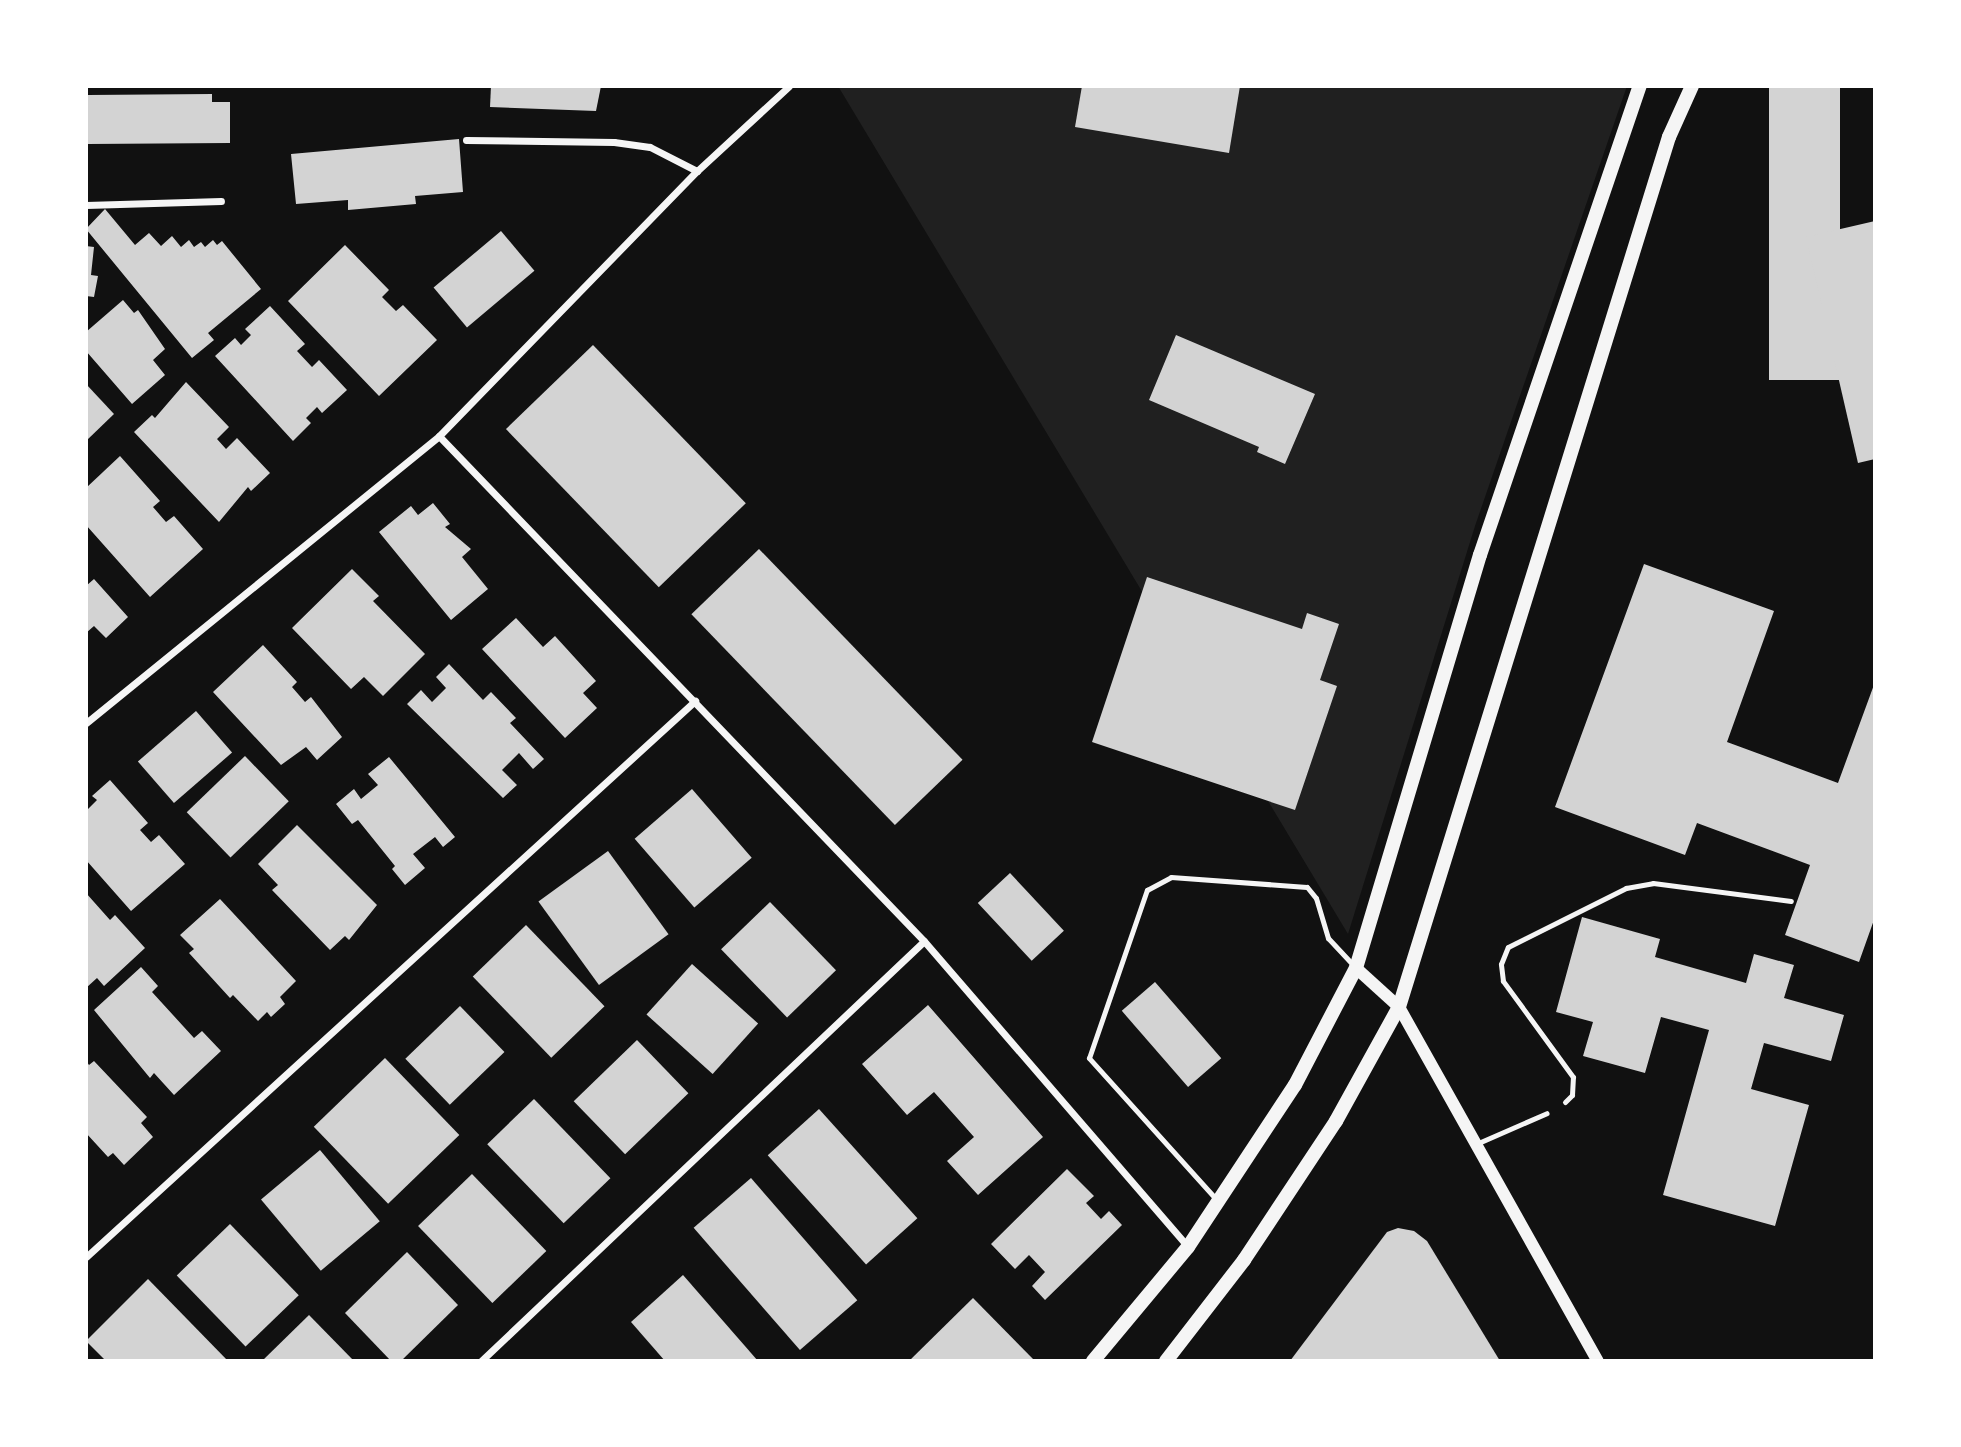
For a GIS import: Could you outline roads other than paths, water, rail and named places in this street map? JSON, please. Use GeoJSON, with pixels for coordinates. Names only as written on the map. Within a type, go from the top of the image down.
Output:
{"type":"FeatureCollection","features":[{"type":"Feature","properties":{"kind":"main road"},"geometry":{"type":"LineString","coordinates":[[1093,1361],[1188,1247],[1219,1201],[1295,1085],[1356,968],[1480,555],[1640,86]]}},
{"type":"Feature","properties":{"kind":"main road"},"geometry":{"type":"LineString","coordinates":[[1166,1361],[1244,1260],[1336,1121],[1399,1007],[1670,137],[1692,86]]}},
{"type":"Feature","properties":{"kind":"street"},"geometry":{"type":"LineString","coordinates":[[86,723],[439,436],[697,171],[789,86]]}},
{"type":"Feature","properties":{"kind":"street"},"geometry":{"type":"LineString","coordinates":[[466,141],[614,142],[650,147],[697,171]]}},
{"type":"Feature","properties":{"kind":"street"},"geometry":{"type":"LineString","coordinates":[[86,205],[221,201]]}},
{"type":"Feature","properties":{"kind":"street"},"geometry":{"type":"LineString","coordinates":[[439,436],[924,941],[1188,1247]]}},
{"type":"Feature","properties":{"kind":"street"},"geometry":{"type":"LineString","coordinates":[[86,1257],[695,701]]}},
{"type":"Feature","properties":{"kind":"street"},"geometry":{"type":"LineString","coordinates":[[481,1361],[924,941]]}},
{"type":"Feature","properties":{"kind":"street"},"geometry":{"type":"LineString","coordinates":[[1356,968],[1399,1007],[1598,1361]]}},
{"type":"Feature","properties":{"kind":"lane"},"geometry":{"type":"LineString","coordinates":[[1219,1201],[1089,1058],[1147,890],[1171,877],[1307,887],[1316,898],[1328,938],[1356,968]]}},
{"type":"Feature","properties":{"kind":"lane"},"geometry":{"type":"LineString","coordinates":[[1565,1102],[1572,1095],[1573,1077],[1503,981],[1501,964],[1508,947],[1626,888],[1653,883],[1791,901]]}},
{"type":"Feature","properties":{"kind":"lane"},"geometry":{"type":"LineString","coordinates":[[1476,1144],[1547,1113]]}}]}
